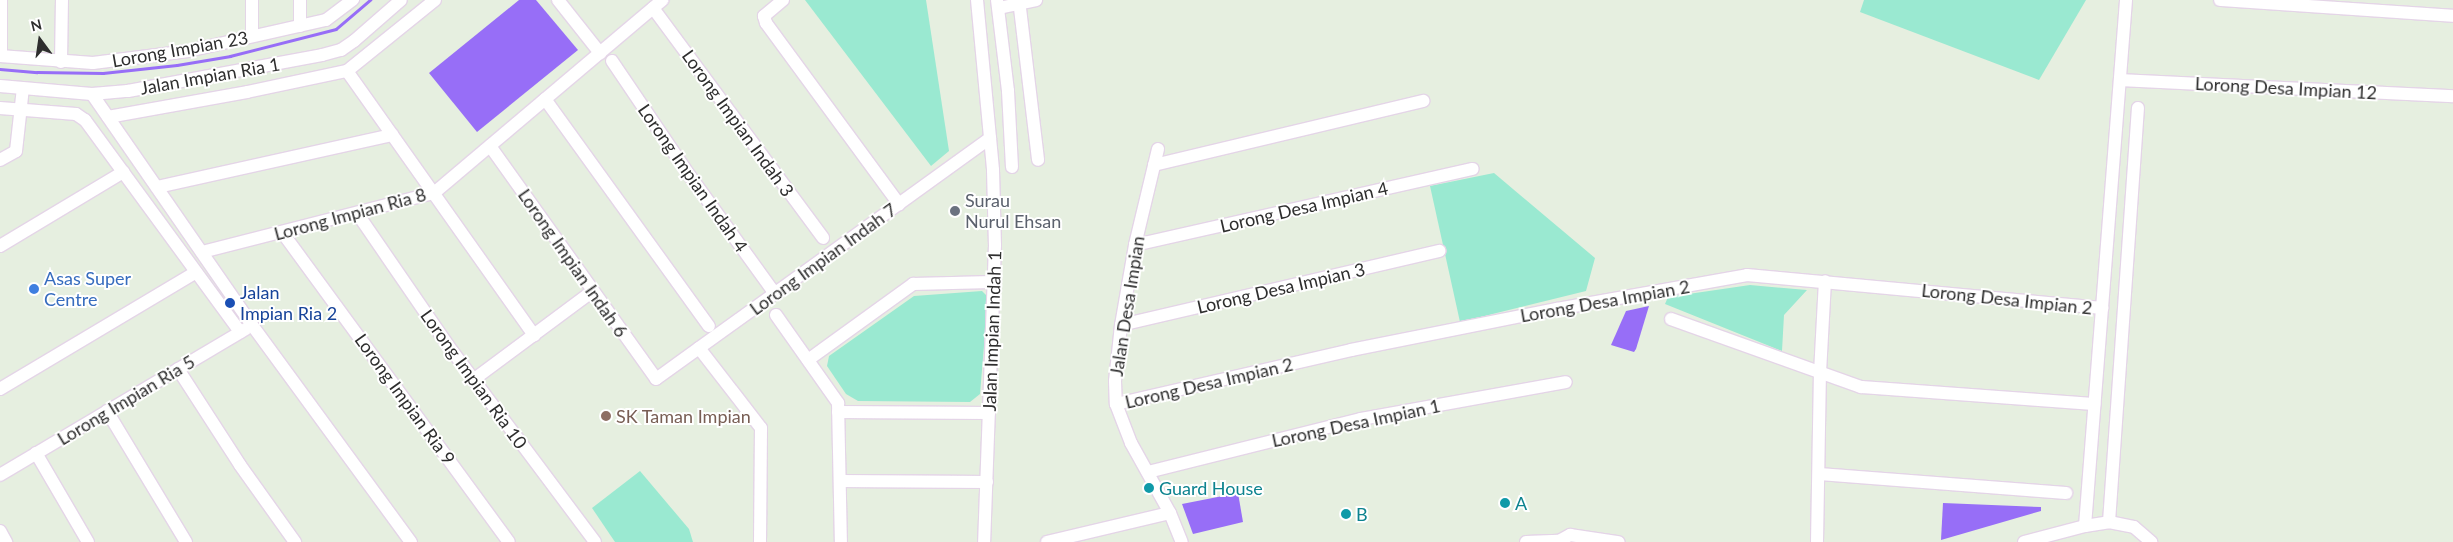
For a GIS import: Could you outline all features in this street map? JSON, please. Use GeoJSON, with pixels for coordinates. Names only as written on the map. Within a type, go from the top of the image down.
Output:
{"type":"FeatureCollection","features":[{"type":"Feature","properties":{"kind":"street"},"geometry":{"type":"LineString","coordinates":[[0,56],[1,0]]}},
{"type":"Feature","properties":{"kind":"street"},"geometry":{"type":"LineString","coordinates":[[62,0],[62,62]]}},
{"type":"Feature","properties":{"kind":"street"},"geometry":{"type":"LineString","coordinates":[[252,0],[252,36]]}},
{"type":"Feature","properties":{"kind":"street"},"geometry":{"type":"LineString","coordinates":[[300,0],[300,26]]}},
{"type":"Feature","properties":{"kind":"street","name":"Lorong Impian 23"},"geometry":{"type":"LineString","coordinates":[[0,56],[93,63],[188,51],[326,20],[352,0]]}},
{"type":"Feature","properties":{"kind":"street","name":"Jalan Impian Ria 1"},"geometry":{"type":"LineString","coordinates":[[0,86],[92,94],[128,91],[341,50],[401,0]]}},
{"type":"Feature","properties":{"kind":"street","name":"Jalan Impian Ria 1"},"geometry":{"type":"LineString","coordinates":[[108,116],[247,92],[347,71],[435,0]]}},
{"type":"Feature","properties":{"kind":"street"},"geometry":{"type":"LineString","coordinates":[[558,0],[600,53]]}},
{"type":"Feature","properties":{"kind":"street"},"geometry":{"type":"LineString","coordinates":[[783,0],[764,16],[766,23],[899,204]]}},
{"type":"Feature","properties":{"kind":"street","name":"Jalan Impian Indah 1"},"geometry":{"type":"LineString","coordinates":[[977,0],[993,170],[994,282],[984,542]]}},
{"type":"Feature","properties":{"kind":"street"},"geometry":{"type":"LineString","coordinates":[[1012,167],[1008,91],[998,4],[1036,0]]}},
{"type":"Feature","properties":{"kind":"street","name":"Lorong Desa Impian 2"},"geometry":{"type":"LineString","coordinates":[[2085,526],[2126,0]]}},
{"type":"Feature","properties":{"kind":"street"},"geometry":{"type":"LineString","coordinates":[[2220,0],[2337,4],[2453,16]]}},
{"type":"Feature","properties":{"kind":"street"},"geometry":{"type":"LineString","coordinates":[[1020,2],[1038,160]]}},
{"type":"Feature","properties":{"kind":"street","name":"Lorong Impian Ria 8"},"geometry":{"type":"LineString","coordinates":[[202,252],[434,193],[658,4]]}},
{"type":"Feature","properties":{"kind":"street","name":"Lorong Impian Indah 3"},"geometry":{"type":"LineString","coordinates":[[658,4],[823,238]]}},
{"type":"Feature","properties":{"kind":"street","name":"Lorong Impian Indah 4"},"geometry":{"type":"LineString","coordinates":[[612,61],[690,176],[775,294]]}},
{"type":"Feature","properties":{"kind":"street"},"geometry":{"type":"LineString","coordinates":[[347,71],[534,335]]}},
{"type":"Feature","properties":{"kind":"street","name":"Lorong Desa Impian 12"},"geometry":{"type":"LineString","coordinates":[[2120,80],[2453,96]]}},
{"type":"Feature","properties":{"kind":"street"},"geometry":{"type":"LineString","coordinates":[[0,160],[16,151],[23,88]]}},
{"type":"Feature","properties":{"kind":"street"},"geometry":{"type":"LineString","coordinates":[[92,94],[252,325],[411,542]]}},
{"type":"Feature","properties":{"kind":"street"},"geometry":{"type":"LineString","coordinates":[[545,99],[709,326]]}},
{"type":"Feature","properties":{"kind":"street"},"geometry":{"type":"LineString","coordinates":[[1154,165],[1423,101]]}},
{"type":"Feature","properties":{"kind":"street"},"geometry":{"type":"LineString","coordinates":[[0,108],[76,114],[85,120],[240,332]]}},
{"type":"Feature","properties":{"kind":"street"},"geometry":{"type":"LineString","coordinates":[[2110,522],[2138,108]]}},
{"type":"Feature","properties":{"kind":"street"},"geometry":{"type":"LineString","coordinates":[[157,187],[392,134]]}},
{"type":"Feature","properties":{"kind":"street","name":"Lorong Impian Indah 7"},"geometry":{"type":"LineString","coordinates":[[656,379],[990,138]]}},
{"type":"Feature","properties":{"kind":"street","name":"Lorong Impian Indah 6"},"geometry":{"type":"LineString","coordinates":[[490,146],[656,379]]}},
{"type":"Feature","properties":{"kind":"street","name":"Jalan Desa Impian"},"geometry":{"type":"LineString","coordinates":[[1158,148],[1135,245],[1121,325],[1115,381],[1116,404],[1132,443],[1170,513],[1182,542]]}},
{"type":"Feature","properties":{"kind":"street","name":"Lorong Desa Impian 4"},"geometry":{"type":"LineString","coordinates":[[1135,245],[1473,169]]}},
{"type":"Feature","properties":{"kind":"street"},"geometry":{"type":"LineString","coordinates":[[0,246],[122,172]]}},
{"type":"Feature","properties":{"kind":"street","name":"Lorong Impian Ria 10"},"geometry":{"type":"LineString","coordinates":[[357,213],[473,380],[595,542]]}},
{"type":"Feature","properties":{"kind":"street","name":"Lorong Impian Ria 9"},"geometry":{"type":"LineString","coordinates":[[282,232],[509,542]]}},
{"type":"Feature","properties":{"kind":"street","name":"Lorong Desa Impian 3"},"geometry":{"type":"LineString","coordinates":[[1121,325],[1440,252]]}},
{"type":"Feature","properties":{"kind":"street"},"geometry":{"type":"LineString","coordinates":[[0,388],[196,272]]}},
{"type":"Feature","properties":{"kind":"street","name":"Lorong Desa Impian 2"},"geometry":{"type":"LineString","coordinates":[[1116,404],[1351,350],[1557,309],[1746,275],[2102,308]]}},
{"type":"Feature","properties":{"kind":"street"},"geometry":{"type":"LineString","coordinates":[[808,360],[913,284],[994,282]]}},
{"type":"Feature","properties":{"kind":"street"},"geometry":{"type":"LineString","coordinates":[[1817,542],[1820,373],[1825,282]]}},
{"type":"Feature","properties":{"kind":"street"},"geometry":{"type":"LineString","coordinates":[[473,380],[593,291]]}},
{"type":"Feature","properties":{"kind":"street"},"geometry":{"type":"LineString","coordinates":[[776,315],[838,403],[841,542]]}},
{"type":"Feature","properties":{"kind":"street"},"geometry":{"type":"LineString","coordinates":[[1670,319],[1820,373],[1862,386],[2094,404]]}},
{"type":"Feature","properties":{"kind":"street","name":"Lorong Impian Ria 5"},"geometry":{"type":"LineString","coordinates":[[0,474],[252,325]]}},
{"type":"Feature","properties":{"kind":"street"},"geometry":{"type":"LineString","coordinates":[[699,348],[760,428],[760,542]]}},
{"type":"Feature","properties":{"kind":"street"},"geometry":{"type":"LineString","coordinates":[[178,369],[240,465],[295,542]]}},
{"type":"Feature","properties":{"kind":"street","name":"Lorong Desa Impian 1"},"geometry":{"type":"LineString","coordinates":[[1148,472],[1360,419],[1566,382]]}},
{"type":"Feature","properties":{"kind":"street"},"geometry":{"type":"LineString","coordinates":[[107,411],[186,542]]}},
{"type":"Feature","properties":{"kind":"street"},"geometry":{"type":"LineString","coordinates":[[838,412],[989,413]]}},
{"type":"Feature","properties":{"kind":"street"},"geometry":{"type":"LineString","coordinates":[[36,453],[88,542]]}},
{"type":"Feature","properties":{"kind":"street"},"geometry":{"type":"LineString","coordinates":[[1819,474],[2066,493]]}},
{"type":"Feature","properties":{"kind":"street"},"geometry":{"type":"LineString","coordinates":[[840,481],[986,482]]}},
{"type":"Feature","properties":{"kind":"street"},"geometry":{"type":"LineString","coordinates":[[1047,542],[1170,513]]}},
{"type":"Feature","properties":{"kind":"street"},"geometry":{"type":"LineString","coordinates":[[2024,542],[2085,526],[2110,522],[2134,527],[2151,542]]}},
{"type":"Feature","properties":{"kind":"street"},"geometry":{"type":"LineString","coordinates":[[0,531],[6,542]]}},
{"type":"Feature","properties":{"kind":"street"},"geometry":{"type":"LineString","coordinates":[[1526,542],[1559,541],[1570,535],[1618,542]]}},
{"type":"Feature","properties":{"kind":"shaded area"},"geometry":{"type":"Polygon","coordinates":[[[519,0],[536,0],[578,50],[477,132],[429,73],[519,0]]]}},
{"type":"Feature","properties":{"kind":"shaded area"},"geometry":{"type":"Polygon","coordinates":[[[805,0],[926,0],[949,151],[931,166],[805,0]]]}},
{"type":"Feature","properties":{"kind":"shaded area"},"geometry":{"type":"Polygon","coordinates":[[[1864,0],[2086,0],[2039,80],[1860,12],[1864,0]]]}},
{"type":"Feature","properties":{"kind":"shaded area"},"geometry":{"type":"Polygon","coordinates":[[[1494,173],[1595,258],[1586,291],[1460,322],[1430,186],[1494,173]]]}},
{"type":"Feature","properties":{"kind":"shaded area"},"geometry":{"type":"Polygon","coordinates":[[[1750,285],[1807,290],[1784,315],[1782,351],[1665,304],[1668,297],[1750,285]]]}},
{"type":"Feature","properties":{"kind":"shaded area"},"geometry":{"type":"Polygon","coordinates":[[[982,291],[988,297],[980,394],[970,402],[858,401],[846,394],[827,366],[829,356],[914,296],[982,291]]]}},
{"type":"Feature","properties":{"kind":"shaded area"},"geometry":{"type":"Polygon","coordinates":[[[1649,306],[1634,352],[1611,345],[1626,311],[1649,306]]]}},
{"type":"Feature","properties":{"kind":"shaded area"},"geometry":{"type":"Polygon","coordinates":[[[640,471],[689,529],[693,542],[615,542],[592,508],[640,471]]]}},
{"type":"Feature","properties":{"kind":"shaded area"},"geometry":{"type":"Polygon","coordinates":[[[1238,493],[1243,522],[1193,534],[1182,504],[1238,493]]]}},
{"type":"Feature","properties":{"kind":"shaded area"},"geometry":{"type":"Polygon","coordinates":[[[1943,503],[2041,507],[2041,511],[1941,540],[1943,503]]]}},
{"type":"Feature","properties":{"kind":"waterway"},"geometry":{"type":"LineString","coordinates":[[0,69],[37,72],[103,73],[177,65],[230,56],[336,29],[370,0]]}},
{"type":"Feature","properties":{"kind":"place","name":"Surau Nurul Ehsan"},"geometry":{"type":"Point","coordinates":[955,211]}},
{"type":"Feature","properties":{"kind":"place","name":"Asas Super Centre"},"geometry":{"type":"Point","coordinates":[34,289]}},
{"type":"Feature","properties":{"kind":"place","name":"Jalan Impian Ria 2"},"geometry":{"type":"Point","coordinates":[230,303]}},
{"type":"Feature","properties":{"kind":"place","name":"SK Taman Impian"},"geometry":{"type":"Point","coordinates":[606,416]}},
{"type":"Feature","properties":{"kind":"place","name":"Guard House"},"geometry":{"type":"Point","coordinates":[1149,488]}},
{"type":"Feature","properties":{"kind":"place","name":"A"},"geometry":{"type":"Point","coordinates":[1505,503]}},
{"type":"Feature","properties":{"kind":"place","name":"B"},"geometry":{"type":"Point","coordinates":[1346,514]}}]}
